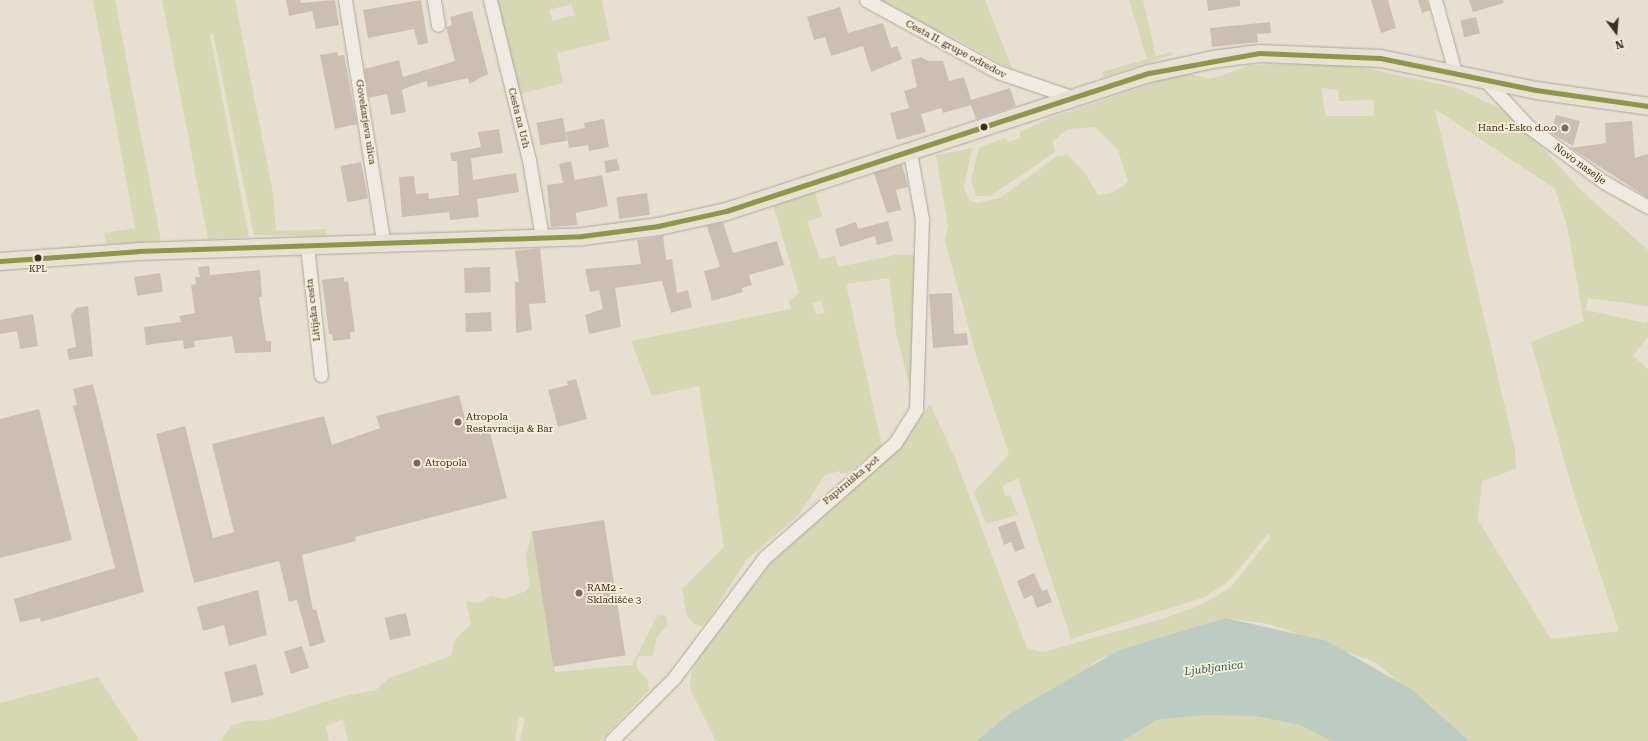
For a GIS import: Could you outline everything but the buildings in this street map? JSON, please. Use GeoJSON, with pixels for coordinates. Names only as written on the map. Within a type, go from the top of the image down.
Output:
{"type":"FeatureCollection","features":[{"type":"Feature","properties":{"kind":"main road"},"geometry":{"type":"LineString","coordinates":[[0,261],[138,251],[307,245],[384,245],[542,238],[684,222],[910,152],[1071,97],[1181,64],[1259,53],[1380,58],[1592,100],[1648,106]]}},
{"type":"Feature","properties":{"kind":"street","name":"Govekarjeva ulica"},"geometry":{"type":"LineString","coordinates":[[345,0],[384,245]]}},
{"type":"Feature","properties":{"kind":"street"},"geometry":{"type":"LineString","coordinates":[[434,0],[438,25]]}},
{"type":"Feature","properties":{"kind":"street","name":"Cesta na Urh"},"geometry":{"type":"LineString","coordinates":[[490,0],[529,160],[542,238]]}},
{"type":"Feature","properties":{"kind":"street","name":"Cesta II. grupe odredov"},"geometry":{"type":"LineString","coordinates":[[866,0],[998,72],[1071,97]]}},
{"type":"Feature","properties":{"kind":"street"},"geometry":{"type":"LineString","coordinates":[[1435,0],[1455,72]]}},
{"type":"Feature","properties":{"kind":"street","name":"Novo naselje"},"geometry":{"type":"LineString","coordinates":[[1484,79],[1529,127],[1604,182],[1648,207]]}},
{"type":"Feature","properties":{"kind":"street","name":"Papirniška pot"},"geometry":{"type":"LineString","coordinates":[[611,741],[674,678],[764,558],[895,443],[916,409],[922,219],[910,152]]}},
{"type":"Feature","properties":{"kind":"street","name":"Litijska cesta"},"geometry":{"type":"LineString","coordinates":[[307,245],[321,375]]}},
{"type":"Feature","properties":{"kind":"green space"},"geometry":{"type":"Polygon","coordinates":[[[93,0],[115,0],[161,241],[107,244],[104,233],[135,228],[93,0]]]}},
{"type":"Feature","properties":{"kind":"green space"},"geometry":{"type":"Polygon","coordinates":[[[162,0],[235,0],[273,193],[276,231],[326,229],[326,236],[254,235],[213,33],[210,35],[249,237],[208,239],[162,0]]]}},
{"type":"Feature","properties":{"kind":"green space"},"geometry":{"type":"Polygon","coordinates":[[[494,0],[602,0],[610,40],[557,53],[563,83],[517,95],[494,0]],[[571,4],[549,10],[553,21],[575,15],[571,4]]]}},
{"type":"Feature","properties":{"kind":"green space"},"geometry":{"type":"Polygon","coordinates":[[[879,0],[985,0],[1013,70],[949,35],[938,33],[879,0]]]}},
{"type":"Feature","properties":{"kind":"green space"},"geometry":{"type":"Polygon","coordinates":[[[1129,0],[1143,0],[1156,56],[1171,52],[1172,55],[1104,77],[1102,72],[1147,59],[1129,0]]]}},
{"type":"Feature","properties":{"kind":"green space"},"geometry":{"type":"Polygon","coordinates":[[[1346,64],[1458,88],[1503,110],[1518,121],[1582,191],[1648,250],[1648,306],[1588,298],[1586,310],[1645,323],[1648,321],[1648,337],[1633,356],[1648,369],[1648,741],[1469,741],[1375,662],[1269,624],[1227,618],[1102,658],[1093,663],[1085,677],[984,741],[716,741],[690,689],[691,673],[701,654],[774,559],[904,443],[930,404],[955,458],[1027,648],[1043,652],[1165,618],[1201,605],[1231,587],[1270,538],[1269,533],[1229,581],[1205,597],[1071,639],[1018,478],[1002,486],[1005,496],[1010,495],[1018,515],[986,524],[974,492],[1009,454],[976,355],[945,240],[948,226],[936,155],[972,148],[964,187],[969,200],[977,203],[1000,198],[1057,156],[1068,155],[1085,173],[1098,195],[1112,193],[1128,182],[1118,150],[1095,127],[1068,129],[1053,141],[1055,152],[990,196],[976,196],[971,180],[979,148],[1005,138],[1008,142],[1020,138],[1020,132],[1050,118],[1175,76],[1189,74],[1211,79],[1250,65],[1346,64]],[[1321,88],[1326,116],[1374,116],[1374,100],[1339,101],[1338,90],[1321,88]],[[1435,109],[1515,449],[1516,469],[1482,481],[1478,520],[1551,639],[1619,631],[1573,491],[1531,342],[1584,321],[1567,226],[1555,189],[1435,109]]]}},
{"type":"Feature","properties":{"kind":"green space"},"geometry":{"type":"Polygon","coordinates":[[[814,189],[822,216],[807,222],[820,259],[835,256],[839,267],[895,255],[915,255],[912,396],[896,332],[889,278],[846,284],[882,446],[847,473],[840,474],[840,471],[825,475],[798,516],[747,559],[709,619],[702,626],[695,625],[687,616],[682,589],[724,547],[699,386],[652,396],[631,341],[791,309],[789,301],[799,293],[773,205],[814,189]],[[821,300],[812,303],[817,315],[825,313],[821,300]]]}},
{"type":"Feature","properties":{"kind":"green space"},"geometry":{"type":"Polygon","coordinates":[[[532,531],[555,672],[632,665],[658,615],[666,616],[668,625],[657,636],[653,656],[639,656],[636,661],[637,669],[647,679],[649,690],[600,741],[520,741],[525,718],[519,716],[515,741],[348,741],[343,719],[326,726],[329,741],[220,741],[231,726],[247,721],[268,720],[340,697],[376,690],[389,678],[451,656],[455,639],[471,624],[466,601],[480,603],[491,596],[504,599],[526,591],[530,586],[526,556],[532,531]]]}},
{"type":"Feature","properties":{"kind":"green space"},"geometry":{"type":"Polygon","coordinates":[[[98,677],[140,741],[0,741],[0,703],[98,677]]]}},
{"type":"Feature","properties":{"kind":"green space"},"geometry":{"type":"Polygon","coordinates":[[[1226,708],[1310,726],[1335,741],[1123,741],[1146,723],[1166,715],[1226,708]]]}},
{"type":"Feature","properties":{"kind":"water","name":"Ljubljanica"},"geometry":{"type":"Polygon","coordinates":[[[1226,618],[1327,641],[1411,689],[1469,741],[1331,741],[1300,725],[1256,716],[1202,715],[1156,720],[1123,741],[976,741],[1011,713],[1119,650],[1226,618]]]}},
{"type":"Feature","properties":{"kind":"transit line"},"geometry":{"type":"LineString","coordinates":[[0,261],[138,251],[582,236],[658,226],[726,211],[1149,73],[1259,53],[1380,58],[1536,90],[1648,106]]}},
{"type":"Feature","properties":{"kind":"place","name":"Hand-Esko d.o.o"},"geometry":{"type":"Point","coordinates":[1565,128]}},
{"type":"Feature","properties":{"kind":"place","name":"KPL"},"geometry":{"type":"Point","coordinates":[38,258]}},
{"type":"Feature","properties":{"kind":"place","name":"Atropola Restavracija & Bar"},"geometry":{"type":"Point","coordinates":[458,422]}},
{"type":"Feature","properties":{"kind":"place","name":"Atropola"},"geometry":{"type":"Point","coordinates":[417,463]}},
{"type":"Feature","properties":{"kind":"place","name":"RAM2 - Skladišče 3"},"geometry":{"type":"Point","coordinates":[579,593]}}]}
